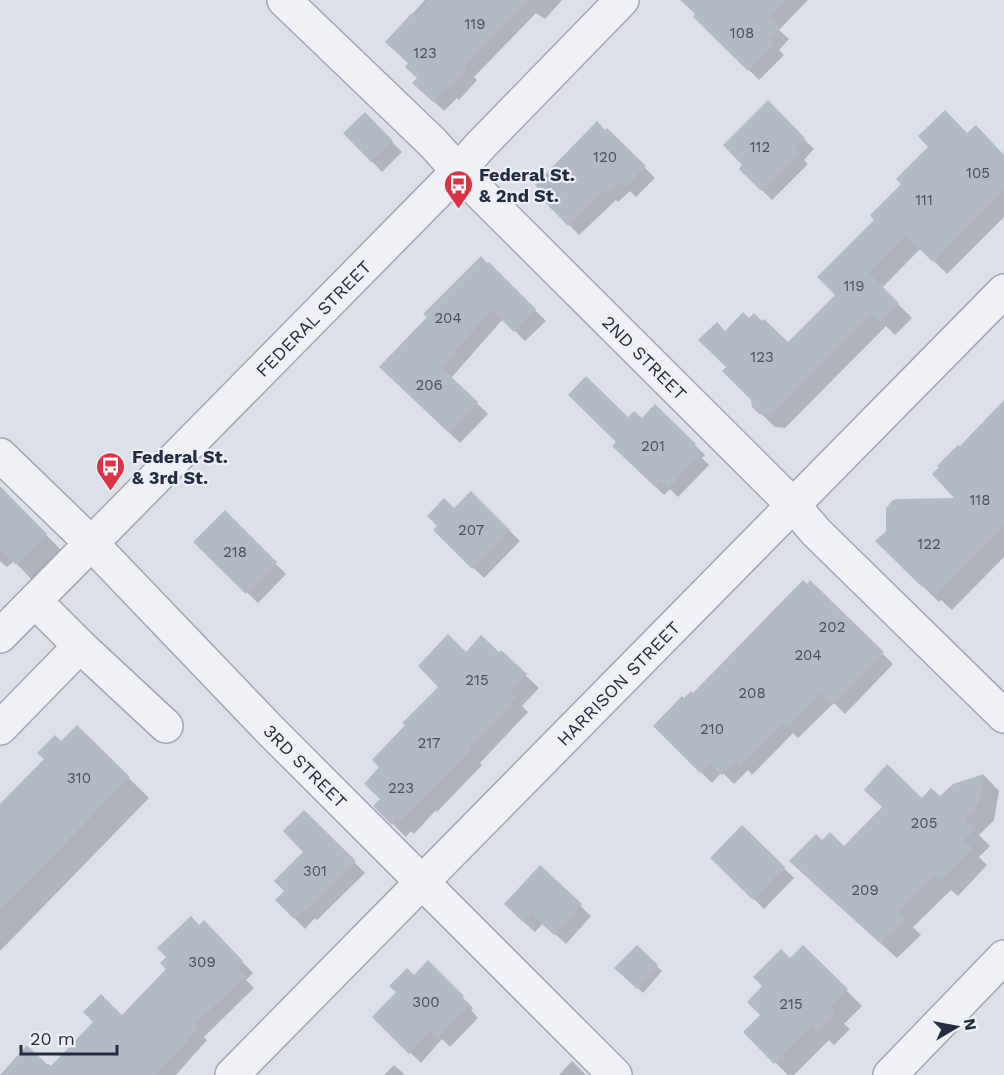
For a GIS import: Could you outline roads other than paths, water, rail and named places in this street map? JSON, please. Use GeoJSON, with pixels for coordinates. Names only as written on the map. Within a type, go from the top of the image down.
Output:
{"type":"FeatureCollection","features":[{"type":"Feature","properties":{"kind":"street","name":"2ND STREET"},"geometry":{"type":"LineString","coordinates":[[284,0],[433,143],[793,505],[816,532],[1004,716]]}},
{"type":"Feature","properties":{"kind":"street","name":"FEDERAL STREET"},"geometry":{"type":"LineString","coordinates":[[0,636],[459,171],[480,146],[622,0]]}},
{"type":"Feature","properties":{"kind":"street","name":"HARRISON STREET"},"geometry":{"type":"LineString","coordinates":[[232,1075],[1004,291]]}},
{"type":"Feature","properties":{"kind":"street","name":"3RD STREET"},"geometry":{"type":"LineString","coordinates":[[0,455],[91,543],[270,730],[615,1075]]}},
{"type":"Feature","properties":{"kind":"street"},"geometry":{"type":"LineString","coordinates":[[35,601],[166,726]]}},
{"type":"Feature","properties":{"kind":"street"},"geometry":{"type":"LineString","coordinates":[[0,728],[80,646]]}},
{"type":"Feature","properties":{"kind":"street"},"geometry":{"type":"LineString","coordinates":[[890,1075],[1004,957]]}},
{"type":"Feature","properties":{"kind":"place","name":"Federal St. & 2nd St."},"geometry":{"type":"Point","coordinates":[458,210]}},
{"type":"Feature","properties":{"kind":"place","name":"Federal St. & 3rd St."},"geometry":{"type":"Point","coordinates":[111,492]}}]}
